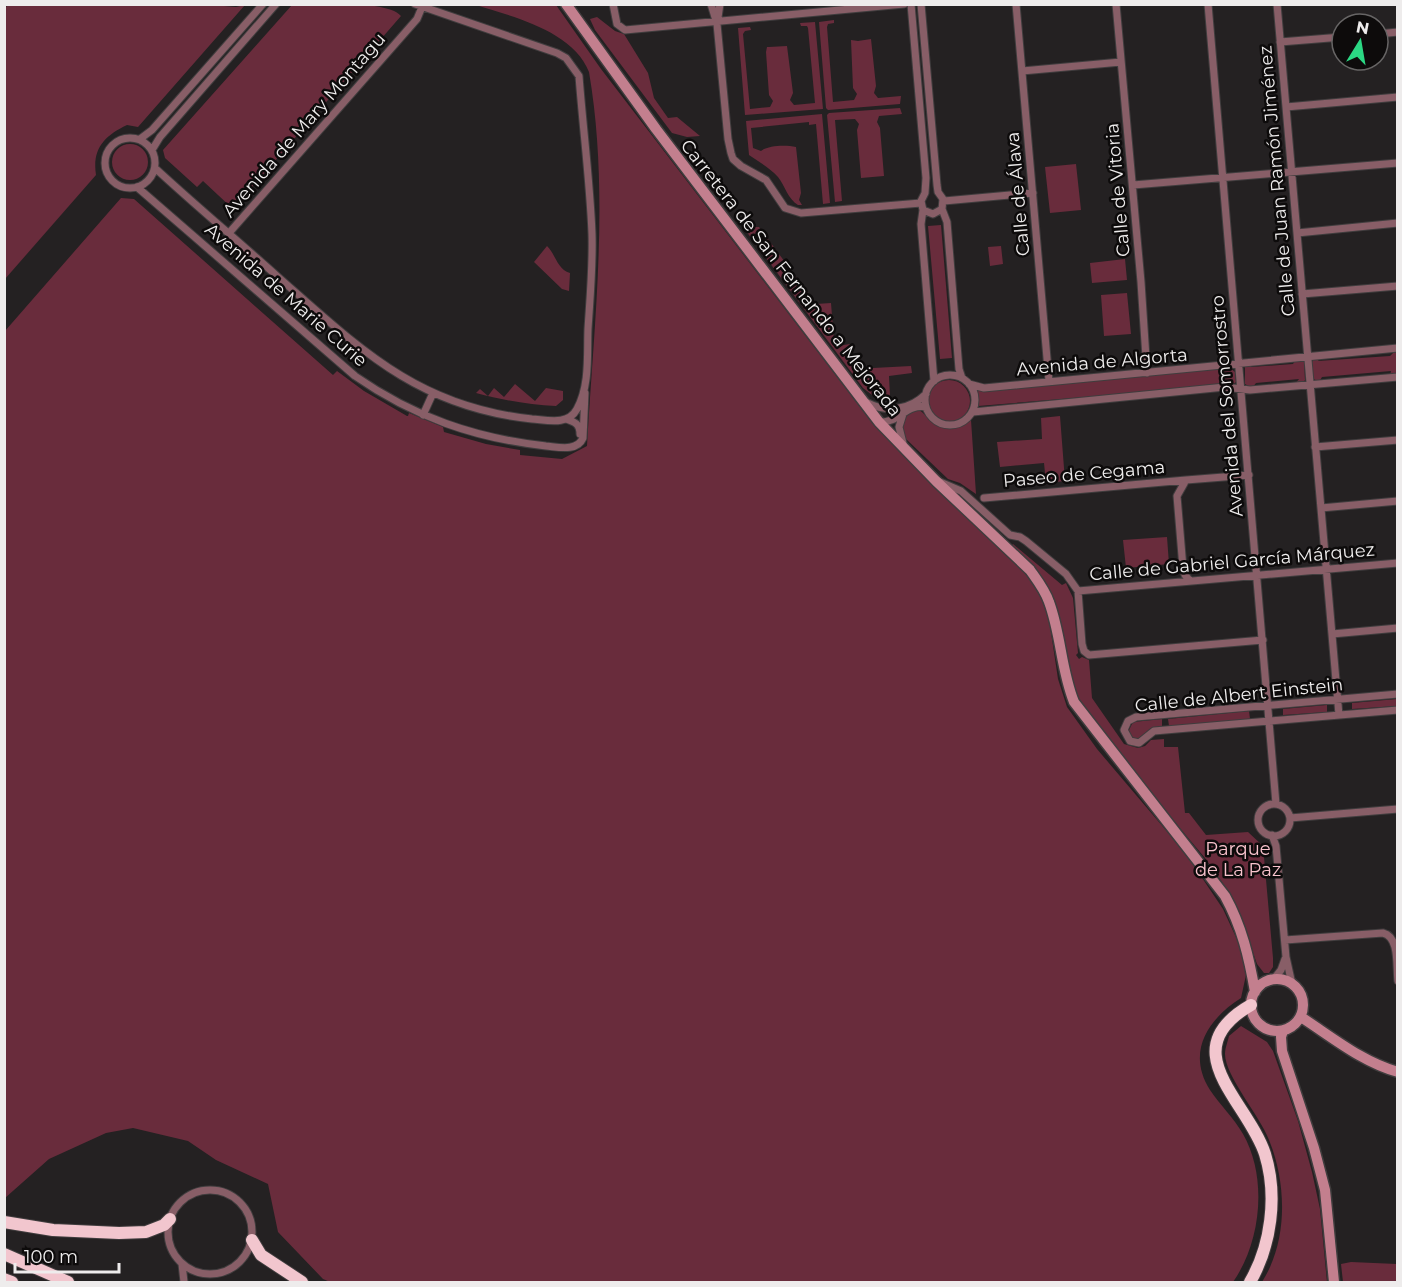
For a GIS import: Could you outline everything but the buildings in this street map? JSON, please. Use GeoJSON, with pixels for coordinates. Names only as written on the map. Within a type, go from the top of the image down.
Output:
{"type":"FeatureCollection","features":[{"type":"Feature","properties":{"kind":"highway"},"geometry":{"type":"LineString","coordinates":[[1250,1282],[1266,1245],[1270,1222],[1270,1180],[1265,1155],[1252,1125],[1220,1075],[1216,1062],[1216,1048],[1218,1035],[1226,1023],[1251,1005]]}},
{"type":"Feature","properties":{"kind":"highway"},"geometry":{"type":"LineString","coordinates":[[4,1222],[53,1230],[119,1233],[146,1232],[164,1225],[170,1219]]}},
{"type":"Feature","properties":{"kind":"highway"},"geometry":{"type":"LineString","coordinates":[[252,1240],[261,1256],[302,1282]]}},
{"type":"Feature","properties":{"kind":"highway"},"geometry":{"type":"LineString","coordinates":[[4,1254],[68,1282]]}},
{"type":"Feature","properties":{"kind":"highway"},"geometry":{"type":"LineString","coordinates":[[4,1279],[12,1282]]}},
{"type":"Feature","properties":{"kind":"street"},"geometry":{"type":"LineString","coordinates":[[140,140],[152,130],[263,4]]}},
{"type":"Feature","properties":{"kind":"street"},"geometry":{"type":"LineString","coordinates":[[152,150],[160,137],[276,4]]}},
{"type":"Feature","properties":{"kind":"street","name":"Carretera de San Fernando a Mejorada"},"geometry":{"type":"LineString","coordinates":[[566,4],[650,120],[861,400],[932,477],[1030,570],[1038,581],[1053,613],[1069,689],[1074,702],[1083,717],[1214,879],[1232,907],[1258,974],[1271,980]]}},
{"type":"Feature","properties":{"kind":"street"},"geometry":{"type":"LineString","coordinates":[[614,4],[615,20],[625,30],[904,4]]}},
{"type":"Feature","properties":{"kind":"street"},"geometry":{"type":"LineString","coordinates":[[711,4],[717,22],[728,144],[733,159],[766,180],[780,203],[788,210],[801,213],[922,206],[933,214],[943,205],[1033,193]]}},
{"type":"Feature","properties":{"kind":"street"},"geometry":{"type":"LineString","coordinates":[[717,22],[720,4]]}},
{"type":"Feature","properties":{"kind":"street"},"geometry":{"type":"LineString","coordinates":[[911,4],[926,178],[921,224],[934,381]]}},
{"type":"Feature","properties":{"kind":"street"},"geometry":{"type":"LineString","coordinates":[[921,4],[938,192],[947,222],[959,369],[962,378]]}},
{"type":"Feature","properties":{"kind":"street","name":"Calle de Álava"},"geometry":{"type":"LineString","coordinates":[[1016,4],[1049,381]]}},
{"type":"Feature","properties":{"kind":"street","name":"Calle de Vitoria"},"geometry":{"type":"LineString","coordinates":[[1116,4],[1147,373]]}},
{"type":"Feature","properties":{"kind":"street","name":"Avenida del Somorrostro"},"geometry":{"type":"LineString","coordinates":[[1208,4],[1276,804]]}},
{"type":"Feature","properties":{"kind":"street","name":"Calle de Juan Ramón Jiménez"},"geometry":{"type":"LineString","coordinates":[[1277,4],[1339,715]]}},
{"type":"Feature","properties":{"kind":"street"},"geometry":{"type":"LineString","coordinates":[[419,6],[557,53],[566,58],[579,76],[592,236],[583,438],[581,443],[574,447]]}},
{"type":"Feature","properties":{"kind":"street","name":"Avenida de Mary Montagu"},"geometry":{"type":"LineString","coordinates":[[229,233],[417,19],[419,6]]}},
{"type":"Feature","properties":{"kind":"street"},"geometry":{"type":"LineString","coordinates":[[1280,42],[1330,38]]}},
{"type":"Feature","properties":{"kind":"street"},"geometry":{"type":"LineString","coordinates":[[1022,71],[1121,62]]}},
{"type":"Feature","properties":{"kind":"street"},"geometry":{"type":"LineString","coordinates":[[1286,107],[1398,97]]}},
{"type":"Feature","properties":{"kind":"street"},"geometry":{"type":"LineString","coordinates":[[126,138],[140,140],[152,150],[155,168],[148,180],[136,187],[128,188],[113,182],[105,163],[109,149],[119,140],[126,138]]}},
{"type":"Feature","properties":{"kind":"street"},"geometry":{"type":"LineString","coordinates":[[1133,185],[1398,163]]}},
{"type":"Feature","properties":{"kind":"street","name":"Avenida de Marie Curie"},"geometry":{"type":"LineString","coordinates":[[155,168],[356,345],[385,367],[433,393],[485,411],[522,418],[566,420]]}},
{"type":"Feature","properties":{"kind":"street","name":"Avenida de Marie Curie"},"geometry":{"type":"LineString","coordinates":[[136,187],[355,376],[377,391],[423,415],[460,429],[514,442],[574,447]]}},
{"type":"Feature","properties":{"kind":"street"},"geometry":{"type":"LineString","coordinates":[[925,193],[938,192]]}},
{"type":"Feature","properties":{"kind":"street"},"geometry":{"type":"LineString","coordinates":[[1297,233],[1398,223]]}},
{"type":"Feature","properties":{"kind":"street"},"geometry":{"type":"LineString","coordinates":[[1302,294],[1398,286]]}},
{"type":"Feature","properties":{"kind":"street","name":"Avenida de Algorta"},"geometry":{"type":"LineString","coordinates":[[969,384],[984,388],[1398,348]]}},
{"type":"Feature","properties":{"kind":"street"},"geometry":{"type":"LineString","coordinates":[[861,400],[884,410],[905,409],[926,394],[934,381],[948,375],[962,378],[969,384],[976,399],[973,412],[963,422],[948,426],[934,420],[926,407],[926,394]]}},
{"type":"Feature","properties":{"kind":"street","name":"Avenida de Algorta"},"geometry":{"type":"LineString","coordinates":[[973,412],[1225,387],[1241,389],[1398,377]]}},
{"type":"Feature","properties":{"kind":"street"},"geometry":{"type":"LineString","coordinates":[[566,420],[577,409],[585,387]]}},
{"type":"Feature","properties":{"kind":"street"},"geometry":{"type":"LineString","coordinates":[[423,415],[433,393]]}},
{"type":"Feature","properties":{"kind":"street"},"geometry":{"type":"LineString","coordinates":[[879,422],[885,415],[917,406],[926,407]]}},
{"type":"Feature","properties":{"kind":"street"},"geometry":{"type":"LineString","coordinates":[[905,409],[901,417],[899,432],[911,455]]}},
{"type":"Feature","properties":{"kind":"street"},"geometry":{"type":"LineString","coordinates":[[566,420],[573,421],[580,427],[578,441],[574,447]]}},
{"type":"Feature","properties":{"kind":"street"},"geometry":{"type":"LineString","coordinates":[[1315,447],[1398,440]]}},
{"type":"Feature","properties":{"kind":"street","name":"Paseo de Cegama"},"geometry":{"type":"LineString","coordinates":[[984,498],[1249,475]]}},
{"type":"Feature","properties":{"kind":"street","name":"Calle de Gabriel García Márquez"},"geometry":{"type":"LineString","coordinates":[[932,477],[962,490],[1010,536],[1020,537],[1026,541],[1066,574],[1078,591],[1398,563]]}},
{"type":"Feature","properties":{"kind":"street","name":"Paseo de Cegama"},"geometry":{"type":"LineString","coordinates":[[1186,480],[1177,496],[1183,568],[1190,581]]}},
{"type":"Feature","properties":{"kind":"street"},"geometry":{"type":"LineString","coordinates":[[1321,508],[1398,501]]}},
{"type":"Feature","properties":{"kind":"street"},"geometry":{"type":"LineString","coordinates":[[1078,591],[1082,644],[1084,651],[1089,655],[1263,640]]}},
{"type":"Feature","properties":{"kind":"street"},"geometry":{"type":"LineString","coordinates":[[1332,634],[1398,628]]}},
{"type":"Feature","properties":{"kind":"street","name":"Calle de Albert Einstein"},"geometry":{"type":"LineString","coordinates":[[1398,694],[1136,717],[1128,721],[1124,730],[1130,741],[1139,743],[1154,731],[1398,710]]}},
{"type":"Feature","properties":{"kind":"street"},"geometry":{"type":"LineString","coordinates":[[1276,804],[1285,809],[1290,818],[1286,829],[1276,835],[1262,830],[1258,817],[1266,806],[1276,804]]}},
{"type":"Feature","properties":{"kind":"street"},"geometry":{"type":"LineString","coordinates":[[1290,818],[1398,809]]}},
{"type":"Feature","properties":{"kind":"street"},"geometry":{"type":"LineString","coordinates":[[1276,835],[1286,957],[1292,984]]}},
{"type":"Feature","properties":{"kind":"street"},"geometry":{"type":"LineString","coordinates":[[1285,940],[1389,934],[1395,947],[1398,981]]}},
{"type":"Feature","properties":{"kind":"street","name":"Carretera de San Fernando a Mejorada"},"geometry":{"type":"LineString","coordinates":[[1247,947],[1255,992]]}},
{"type":"Feature","properties":{"kind":"street"},"geometry":{"type":"LineString","coordinates":[[1286,957],[1281,970],[1255,992],[1251,1005],[1256,1020],[1269,1030],[1282,1051],[1314,1148],[1325,1190],[1334,1282]]}},
{"type":"Feature","properties":{"kind":"street"},"geometry":{"type":"LineString","coordinates":[[1269,1030],[1283,1031],[1290,1028],[1301,1017],[1304,1008],[1299,990],[1292,984],[1282,980],[1271,980]]}},
{"type":"Feature","properties":{"kind":"street"},"geometry":{"type":"LineString","coordinates":[[1301,1017],[1381,1067],[1398,1072]]}},
{"type":"Feature","properties":{"kind":"street"},"geometry":{"type":"LineString","coordinates":[[1282,1051],[1283,1031]]}},
{"type":"Feature","properties":{"kind":"street"},"geometry":{"type":"LineString","coordinates":[[204,1282],[213,1274],[234,1267],[249,1250],[252,1226],[244,1207],[228,1193],[214,1190],[200,1191],[187,1196],[176,1206],[170,1219],[169,1244],[174,1255],[182,1264],[202,1273],[213,1274]]}},
{"type":"Feature","properties":{"kind":"street"},"geometry":{"type":"LineString","coordinates":[[182,1264],[184,1282]]}},
{"type":"Feature","properties":{"kind":"green space"},"geometry":{"type":"Polygon","coordinates":[[[8,5],[224,5],[236,7],[245,5],[138,127],[127,125],[101,144],[96,158],[96,175],[5,279],[4,9],[8,5]]]}},
{"type":"Feature","properties":{"kind":"green space"},"geometry":{"type":"Polygon","coordinates":[[[292,5],[367,5],[382,7],[401,16],[233,209],[203,181],[197,187],[165,158],[163,150],[292,5]]]}},
{"type":"Feature","properties":{"kind":"green space"},"geometry":{"type":"Polygon","coordinates":[[[476,5],[556,5],[601,69],[870,420],[1019,566],[1040,592],[1049,619],[1058,679],[1067,707],[1097,749],[1186,854],[1223,909],[1240,946],[1246,975],[1241,998],[1229,1006],[1210,1026],[1204,1038],[1200,1063],[1210,1090],[1243,1134],[1256,1170],[1258,1210],[1255,1229],[1250,1248],[1233,1282],[330,1282],[323,1279],[278,1232],[268,1184],[216,1160],[188,1141],[133,1128],[106,1133],[49,1159],[5,1198],[5,331],[121,198],[134,199],[333,375],[337,371],[364,391],[407,416],[409,413],[443,427],[444,432],[486,444],[520,450],[520,455],[562,459],[587,446],[599,211],[599,165],[589,72],[581,58],[570,46],[556,36],[524,21],[476,5]]]}},
{"type":"Feature","properties":{"kind":"green space"},"geometry":{"type":"Polygon","coordinates":[[[597,17],[615,31],[624,34],[648,73],[654,98],[668,118],[677,117],[700,136],[687,137],[672,133],[595,30],[590,19],[597,17]]]}},
{"type":"Feature","properties":{"kind":"green space"},"geometry":{"type":"Polygon","coordinates":[[[834,20],[834,23],[828,24],[827,27],[833,102],[854,100],[857,94],[853,88],[851,40],[871,39],[876,86],[874,93],[878,98],[901,96],[900,104],[828,110],[826,108],[819,22],[834,20]]]}},
{"type":"Feature","properties":{"kind":"green space"},"geometry":{"type":"Polygon","coordinates":[[[815,22],[823,109],[745,115],[738,28],[750,27],[751,30],[743,34],[750,109],[770,107],[773,101],[769,95],[767,47],[787,46],[793,93],[790,100],[794,105],[815,103],[808,28],[801,26],[800,23],[815,22]]]}},
{"type":"Feature","properties":{"kind":"green space"},"geometry":{"type":"Polygon","coordinates":[[[900,108],[902,114],[879,116],[877,122],[880,128],[884,176],[861,178],[857,130],[859,124],[855,119],[835,120],[842,201],[835,202],[827,115],[900,108]]]}},
{"type":"Feature","properties":{"kind":"green space"},"geometry":{"type":"Polygon","coordinates":[[[822,114],[830,203],[823,204],[816,124],[809,125],[809,122],[751,128],[753,148],[761,151],[778,146],[796,147],[801,193],[799,200],[802,205],[798,205],[775,174],[749,155],[746,121],[822,114]]]}},
{"type":"Feature","properties":{"kind":"green space"},"geometry":{"type":"Polygon","coordinates":[[[130,144],[143,149],[148,162],[143,175],[130,180],[117,175],[112,162],[117,149],[130,144]]]}},
{"type":"Feature","properties":{"kind":"green space"},"geometry":{"type":"Polygon","coordinates":[[[1076,164],[1081,210],[1050,213],[1045,167],[1076,164]]]}},
{"type":"Feature","properties":{"kind":"green space"},"geometry":{"type":"Polygon","coordinates":[[[941,225],[952,358],[940,359],[928,226],[941,225]]]}},
{"type":"Feature","properties":{"kind":"green space"},"geometry":{"type":"Polygon","coordinates":[[[743,227],[759,227],[816,304],[831,303],[834,341],[838,346],[850,344],[854,369],[911,366],[912,373],[889,376],[890,396],[885,399],[876,398],[863,388],[743,227]]]}},
{"type":"Feature","properties":{"kind":"green space"},"geometry":{"type":"Polygon","coordinates":[[[547,246],[559,265],[570,273],[569,291],[562,289],[534,262],[547,246]]]}},
{"type":"Feature","properties":{"kind":"green space"},"geometry":{"type":"Polygon","coordinates":[[[1001,246],[1003,264],[990,266],[988,247],[1001,246]]]}},
{"type":"Feature","properties":{"kind":"green space"},"geometry":{"type":"Polygon","coordinates":[[[1125,259],[1127,280],[1092,283],[1090,263],[1125,259]]]}},
{"type":"Feature","properties":{"kind":"green space"},"geometry":{"type":"Polygon","coordinates":[[[1127,293],[1131,334],[1104,336],[1101,295],[1127,293]]]}},
{"type":"Feature","properties":{"kind":"green space"},"geometry":{"type":"Polygon","coordinates":[[[1397,351],[1397,374],[1390,376],[1391,371],[1322,377],[1319,382],[1312,378],[1311,364],[1314,358],[1321,356],[1318,361],[1390,356],[1397,351]]]}},
{"type":"Feature","properties":{"kind":"green space"},"geometry":{"type":"Polygon","coordinates":[[[1297,358],[1304,359],[1305,380],[1303,383],[1295,384],[1299,379],[1256,383],[1252,388],[1245,384],[1245,365],[1253,363],[1251,367],[1293,364],[1297,358]]]}},
{"type":"Feature","properties":{"kind":"green space"},"geometry":{"type":"Polygon","coordinates":[[[1230,368],[1235,372],[1236,382],[1232,385],[978,406],[978,390],[1230,368]]]}},
{"type":"Feature","properties":{"kind":"green space"},"geometry":{"type":"Polygon","coordinates":[[[949,380],[964,386],[970,401],[964,416],[949,422],[934,416],[928,401],[934,386],[949,380]]]}},
{"type":"Feature","properties":{"kind":"green space"},"geometry":{"type":"Polygon","coordinates":[[[515,384],[535,401],[546,388],[563,391],[563,400],[556,406],[488,396],[494,388],[504,397],[515,384]]]}},
{"type":"Feature","properties":{"kind":"green space"},"geometry":{"type":"Polygon","coordinates":[[[480,389],[488,396],[486,396],[476,393],[480,389]]]}},
{"type":"Feature","properties":{"kind":"green space"},"geometry":{"type":"Polygon","coordinates":[[[917,409],[942,428],[962,426],[971,420],[976,494],[960,483],[948,479],[906,439],[902,427],[906,414],[917,409]]]}},
{"type":"Feature","properties":{"kind":"green space"},"geometry":{"type":"Polygon","coordinates":[[[1060,416],[1065,481],[1046,483],[1044,463],[1000,467],[997,442],[1042,439],[1041,418],[1060,416]]]}},
{"type":"Feature","properties":{"kind":"green space"},"geometry":{"type":"Polygon","coordinates":[[[1167,537],[1169,564],[1126,568],[1123,540],[1167,537]]]}},
{"type":"Feature","properties":{"kind":"green space","name":"Parque de La Paz"},"geometry":{"type":"Polygon","coordinates":[[[1013,544],[1062,585],[1066,583],[1073,598],[1078,653],[1076,655],[1079,659],[1082,657],[1089,660],[1092,698],[1124,744],[1138,748],[1145,746],[1151,740],[1164,739],[1164,747],[1178,747],[1185,813],[1189,813],[1206,835],[1248,832],[1263,846],[1273,958],[1273,967],[1269,973],[1264,973],[1257,964],[1241,918],[1222,882],[1205,858],[1101,734],[1081,705],[1071,682],[1058,615],[1011,547],[1013,544]]]}},
{"type":"Feature","properties":{"kind":"green space"},"geometry":{"type":"Polygon","coordinates":[[[1397,699],[1397,706],[1352,709],[1352,703],[1397,699]]]}},
{"type":"Feature","properties":{"kind":"green space"},"geometry":{"type":"Polygon","coordinates":[[[1327,705],[1327,712],[1283,715],[1283,709],[1327,705]]]}},
{"type":"Feature","properties":{"kind":"green space"},"geometry":{"type":"Polygon","coordinates":[[[1249,711],[1250,719],[1169,726],[1168,719],[1249,711]]]}},
{"type":"Feature","properties":{"kind":"green space"},"geometry":{"type":"Polygon","coordinates":[[[1162,719],[1162,726],[1151,728],[1139,738],[1133,738],[1128,732],[1133,722],[1162,719]]]}},
{"type":"Feature","properties":{"kind":"green space"},"geometry":{"type":"Polygon","coordinates":[[[1241,1026],[1267,1042],[1273,1051],[1298,1121],[1320,1209],[1327,1282],[1262,1282],[1277,1249],[1282,1193],[1275,1157],[1265,1130],[1237,1085],[1227,1063],[1225,1052],[1229,1036],[1241,1026]]]}},
{"type":"Feature","properties":{"kind":"green space"},"geometry":{"type":"Polygon","coordinates":[[[1351,1262],[1397,1264],[1397,1282],[1343,1282],[1341,1264],[1351,1262]]]}}]}
